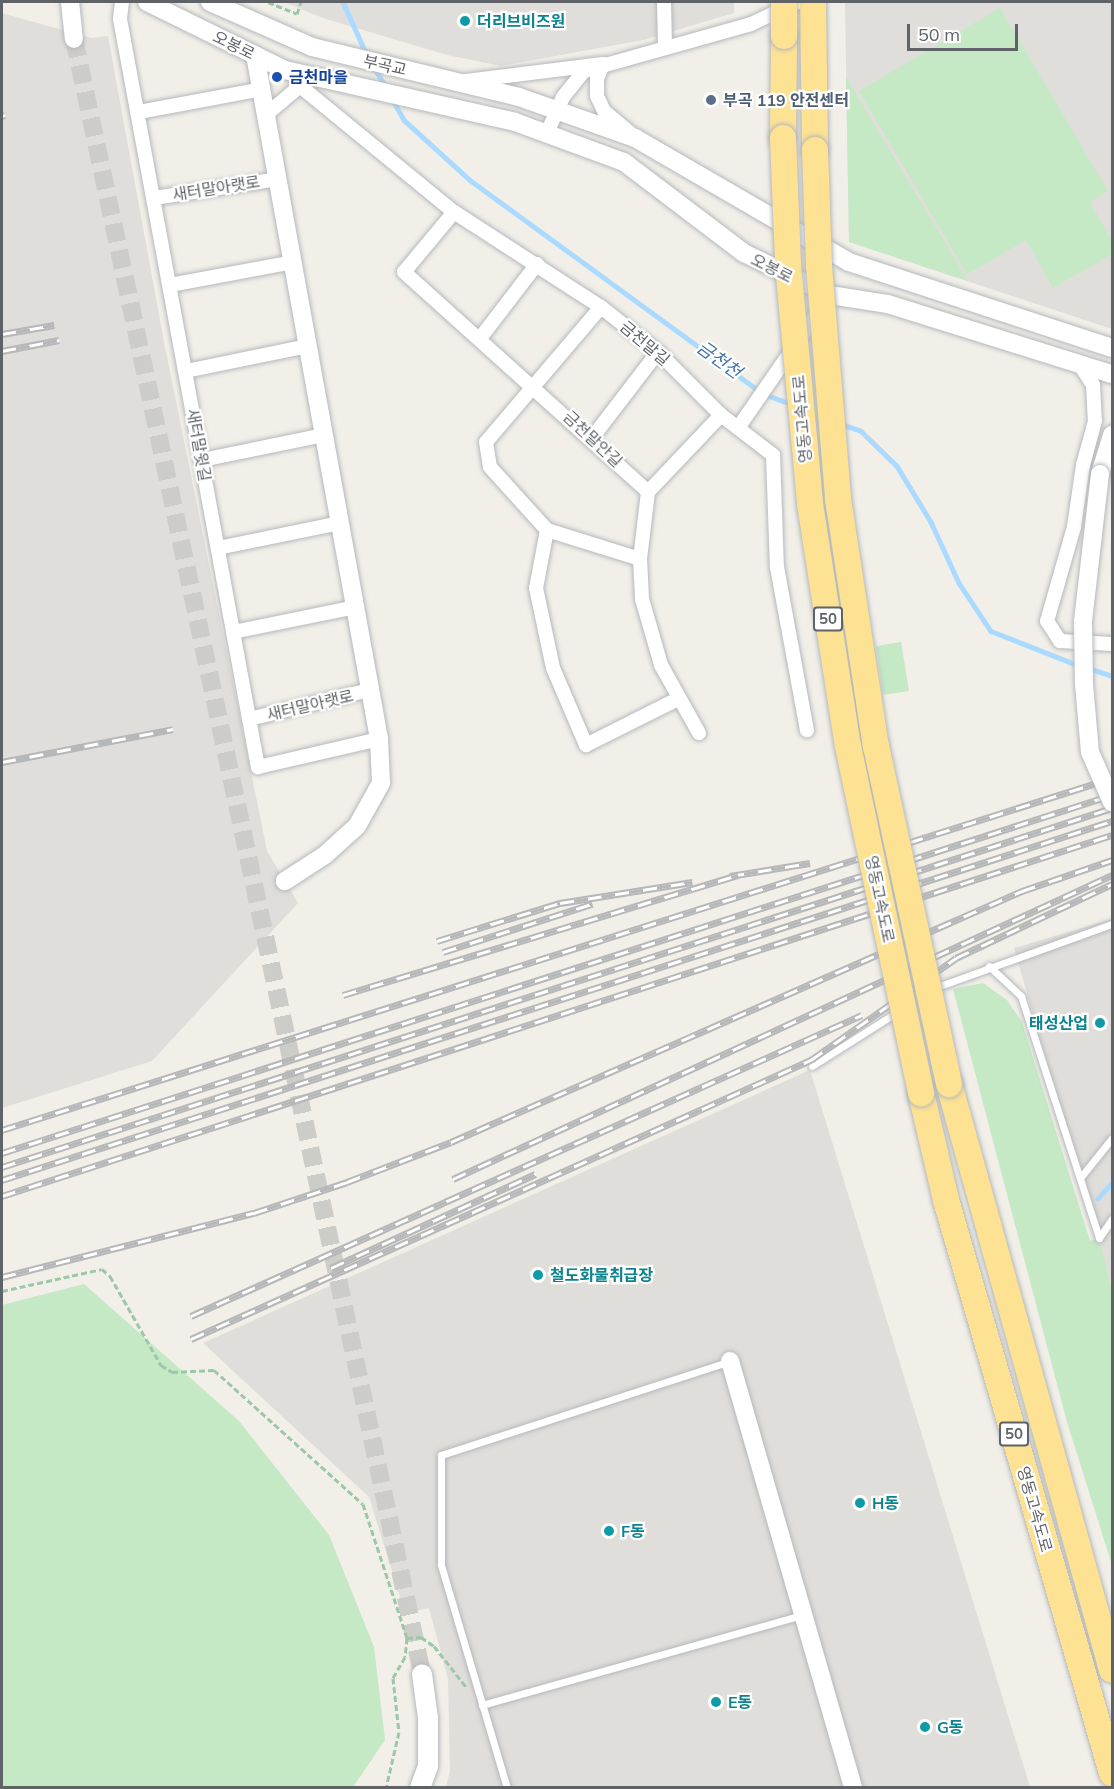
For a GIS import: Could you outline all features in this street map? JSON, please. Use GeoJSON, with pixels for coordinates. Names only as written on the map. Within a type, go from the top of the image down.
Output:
{"type":"FeatureCollection","features":[{"type":"Feature","properties":{"kind":"highway","name":"영동고속도로"},"geometry":{"type":"LineString","coordinates":[[784,2],[783,138],[788,265],[810,504],[848,746],[921,1093],[946,1200],[1113,1773]]}},
{"type":"Feature","properties":{"kind":"highway","name":"영동고속도로"},"geometry":{"type":"LineString","coordinates":[[813,2],[819,266],[838,499],[876,746],[949,1084],[1113,1670]]}},
{"type":"Feature","properties":{"kind":"main road"},"geometry":{"type":"LineString","coordinates":[[420,1788],[428,1766],[428,1718],[422,1674]]}},
{"type":"Feature","properties":{"kind":"street"},"geometry":{"type":"LineString","coordinates":[[70,2],[74,39]]}},
{"type":"Feature","properties":{"kind":"street","name":"새터말윗길"},"geometry":{"type":"LineString","coordinates":[[122,2],[120,18],[258,767],[379,739]]}},
{"type":"Feature","properties":{"kind":"street","name":"오봉로"},"geometry":{"type":"LineString","coordinates":[[147,2],[255,55],[296,79],[325,79]]}},
{"type":"Feature","properties":{"kind":"street","name":"오봉로"},"geometry":{"type":"LineString","coordinates":[[210,2],[312,47]]}},
{"type":"Feature","properties":{"kind":"street"},"geometry":{"type":"LineString","coordinates":[[664,2],[665,47]]}},
{"type":"Feature","properties":{"kind":"street"},"geometry":{"type":"LineString","coordinates":[[547,133],[573,82],[584,71],[752,24],[798,2]]}},
{"type":"Feature","properties":{"kind":"street","name":"부곡교"},"geometry":{"type":"LineString","coordinates":[[312,47],[458,82]]}},
{"type":"Feature","properties":{"kind":"street","name":"새터말아랫로"},"geometry":{"type":"LineString","coordinates":[[255,55],[379,739],[381,783],[357,826],[325,855],[285,881]]}},
{"type":"Feature","properties":{"kind":"street"},"geometry":{"type":"LineString","coordinates":[[458,82],[603,64]]}},
{"type":"Feature","properties":{"kind":"street"},"geometry":{"type":"LineString","coordinates":[[603,64],[597,79],[597,96],[604,111],[635,138]]}},
{"type":"Feature","properties":{"kind":"street"},"geometry":{"type":"LineString","coordinates":[[267,114],[296,79]]}},
{"type":"Feature","properties":{"kind":"street","name":"금천말길"},"geometry":{"type":"LineString","coordinates":[[296,79],[454,212],[602,307],[658,352],[721,416],[772,455],[777,567],[807,730]]}},
{"type":"Feature","properties":{"kind":"street","name":"부곡교"},"geometry":{"type":"LineString","coordinates":[[325,79],[457,109]]}},
{"type":"Feature","properties":{"kind":"street"},"geometry":{"type":"LineString","coordinates":[[458,82],[558,109],[635,138],[849,262],[1113,348]]}},
{"type":"Feature","properties":{"kind":"street"},"geometry":{"type":"LineString","coordinates":[[139,112],[262,89]]}},
{"type":"Feature","properties":{"kind":"street","name":"오봉로"},"geometry":{"type":"LineString","coordinates":[[457,109],[547,133],[624,162],[744,254],[830,295],[888,304],[1113,374]]}},
{"type":"Feature","properties":{"kind":"street","name":"새터말아랫로"},"geometry":{"type":"LineString","coordinates":[[154,198],[278,178]]}},
{"type":"Feature","properties":{"kind":"street","name":"금천말안길"},"geometry":{"type":"LineString","coordinates":[[454,212],[404,272],[481,337],[648,492]]}},
{"type":"Feature","properties":{"kind":"street"},"geometry":{"type":"LineString","coordinates":[[170,285],[293,262]]}},
{"type":"Feature","properties":{"kind":"street"},"geometry":{"type":"LineString","coordinates":[[481,337],[537,264]]}},
{"type":"Feature","properties":{"kind":"street"},"geometry":{"type":"LineString","coordinates":[[738,428],[830,295]]}},
{"type":"Feature","properties":{"kind":"street"},"geometry":{"type":"LineString","coordinates":[[602,307],[536,387],[486,442],[490,467],[547,530],[640,560]]}},
{"type":"Feature","properties":{"kind":"street"},"geometry":{"type":"LineString","coordinates":[[186,371],[308,346]]}},
{"type":"Feature","properties":{"kind":"street"},"geometry":{"type":"LineString","coordinates":[[592,438],[658,352]]}},
{"type":"Feature","properties":{"kind":"street"},"geometry":{"type":"LineString","coordinates":[[1080,365],[1093,385],[1095,421],[1074,527],[1047,621],[1060,640],[1113,644]]}},
{"type":"Feature","properties":{"kind":"street"},"geometry":{"type":"LineString","coordinates":[[699,733],[678,699],[649,630],[640,560],[648,492],[721,416]]}},
{"type":"Feature","properties":{"kind":"street"},"geometry":{"type":"LineString","coordinates":[[202,460],[324,435]]}},
{"type":"Feature","properties":{"kind":"street"},"geometry":{"type":"LineString","coordinates":[[1113,435],[1100,474],[1083,622],[1084,684],[1090,752],[1113,802]]}},
{"type":"Feature","properties":{"kind":"street"},"geometry":{"type":"LineString","coordinates":[[218,548],[340,523]]}},
{"type":"Feature","properties":{"kind":"street"},"geometry":{"type":"LineString","coordinates":[[547,530],[536,588],[553,668],[586,745],[678,699]]}},
{"type":"Feature","properties":{"kind":"street"},"geometry":{"type":"LineString","coordinates":[[233,632],[356,607]]}},
{"type":"Feature","properties":{"kind":"street","name":"새터말아랫로"},"geometry":{"type":"LineString","coordinates":[[249,719],[370,690]]}},
{"type":"Feature","properties":{"kind":"street"},"geometry":{"type":"LineString","coordinates":[[730,1361],[853,1788]]}},
{"type":"Feature","properties":{"kind":"lane"},"geometry":{"type":"LineString","coordinates":[[917,999],[945,981],[1113,924]]}},
{"type":"Feature","properties":{"kind":"lane"},"geometry":{"type":"LineString","coordinates":[[989,966],[1021,996],[1099,1238],[1113,1219]]}},
{"type":"Feature","properties":{"kind":"lane"},"geometry":{"type":"LineString","coordinates":[[812,1066],[907,1005]]}},
{"type":"Feature","properties":{"kind":"lane"},"geometry":{"type":"LineString","coordinates":[[1080,1178],[1113,1138]]}},
{"type":"Feature","properties":{"kind":"lane"},"geometry":{"type":"LineString","coordinates":[[507,1788],[441,1565],[441,1455],[730,1361]]}},
{"type":"Feature","properties":{"kind":"lane"},"geometry":{"type":"LineString","coordinates":[[482,1705],[803,1615]]}},
{"type":"Feature","properties":{"kind":"path"},"geometry":{"type":"LineString","coordinates":[[268,2],[297,14],[301,2]]}},
{"type":"Feature","properties":{"kind":"path"},"geometry":{"type":"LineString","coordinates":[[2,1291],[102,1269],[110,1276],[161,1365],[172,1372],[214,1370],[363,1504],[406,1638],[405,1657],[393,1678],[399,1732],[386,1788]]}},
{"type":"Feature","properties":{"kind":"path"},"geometry":{"type":"LineString","coordinates":[[406,1638],[421,1637],[434,1647],[453,1674],[482,1705]]}},
{"type":"Feature","properties":{"kind":"shaded area"},"geometry":{"type":"Polygon","coordinates":[[[284,2],[734,2],[734,13],[643,40],[501,66],[447,55],[323,18],[284,2]]]}},
{"type":"Feature","properties":{"kind":"shaded area"},"geometry":{"type":"Polygon","coordinates":[[[845,2],[1112,2],[1112,329],[849,242],[845,2]]]}},
{"type":"Feature","properties":{"kind":"shaded area"},"geometry":{"type":"Polygon","coordinates":[[[2,13],[91,38],[108,36],[164,342],[267,851],[298,903],[152,1061],[2,1108],[2,13]]]}},
{"type":"Feature","properties":{"kind":"shaded area"},"geometry":{"type":"Polygon","coordinates":[[[1112,919],[1112,1288],[1014,948],[1112,919]]]}},
{"type":"Feature","properties":{"kind":"shaded area"},"geometry":{"type":"Polygon","coordinates":[[[810,1070],[1030,1787],[446,1787],[450,1771],[448,1679],[429,1608],[405,1613],[369,1497],[203,1343],[810,1070]]]}},
{"type":"Feature","properties":{"kind":"green space"},"geometry":{"type":"Polygon","coordinates":[[[1000,8],[1108,191],[1090,202],[1112,241],[1112,254],[1053,288],[1026,240],[967,274],[859,91],[1000,8]]]}},
{"type":"Feature","properties":{"kind":"green space"},"geometry":{"type":"Polygon","coordinates":[[[846,77],[968,281],[849,242],[846,77]]]}},
{"type":"Feature","properties":{"kind":"green space"},"geometry":{"type":"Polygon","coordinates":[[[901,642],[909,691],[883,695],[876,646],[901,642]]]}},
{"type":"Feature","properties":{"kind":"green space"},"geometry":{"type":"Polygon","coordinates":[[[983,983],[1007,1000],[1022,1022],[1090,1241],[1099,1238],[1112,1290],[1112,1565],[1067,1422],[953,989],[983,983]]]}},
{"type":"Feature","properties":{"kind":"green space"},"geometry":{"type":"Polygon","coordinates":[[[84,1284],[239,1421],[329,1535],[374,1647],[385,1740],[353,1787],[2,1787],[2,1305],[84,1284]]]}},
{"type":"Feature","properties":{"kind":"waterway","name":"금천천"},"geometry":{"type":"LineString","coordinates":[[343,2],[366,53]]}},
{"type":"Feature","properties":{"kind":"waterway","name":"금천천"},"geometry":{"type":"LineString","coordinates":[[375,69],[386,87]]}},
{"type":"Feature","properties":{"kind":"waterway","name":"금천천"},"geometry":{"type":"LineString","coordinates":[[393,100],[404,120],[470,180],[764,394],[794,405]]}},
{"type":"Feature","properties":{"kind":"waterway","name":"금천천"},"geometry":{"type":"LineString","coordinates":[[841,424],[861,431],[897,466],[931,522],[959,583],[991,631],[1080,666]]}},
{"type":"Feature","properties":{"kind":"waterway","name":"금천천"},"geometry":{"type":"LineString","coordinates":[[1088,668],[1112,676]]}},
{"type":"Feature","properties":{"kind":"waterway"},"geometry":{"type":"LineString","coordinates":[[1097,1199],[1112,1183]]}},
{"type":"Feature","properties":{"kind":"tunnel"},"geometry":{"type":"LineString","coordinates":[[74,39],[422,1674]]}},
{"type":"Feature","properties":{"kind":"railway"},"geometry":{"type":"LineString","coordinates":[[2,334],[54,325]]}},
{"type":"Feature","properties":{"kind":"railway"},"geometry":{"type":"LineString","coordinates":[[2,351],[59,340]]}},
{"type":"Feature","properties":{"kind":"railway"},"geometry":{"type":"LineString","coordinates":[[2,762],[173,729]]}},
{"type":"Feature","properties":{"kind":"railway"},"geometry":{"type":"LineString","coordinates":[[2,1130],[1112,778]]}},
{"type":"Feature","properties":{"kind":"railway"},"geometry":{"type":"LineString","coordinates":[[2,1153],[1112,795]]}},
{"type":"Feature","properties":{"kind":"railway"},"geometry":{"type":"LineString","coordinates":[[2,1167],[1112,808]]}},
{"type":"Feature","properties":{"kind":"railway"},"geometry":{"type":"LineString","coordinates":[[2,1180],[1112,821]]}},
{"type":"Feature","properties":{"kind":"railway"},"geometry":{"type":"LineString","coordinates":[[2,1196],[1112,835]]}},
{"type":"Feature","properties":{"kind":"railway"},"geometry":{"type":"LineString","coordinates":[[2,1277],[254,1213],[347,1182],[451,1142],[1022,891],[1112,860]]}},
{"type":"Feature","properties":{"kind":"railway"},"geometry":{"type":"LineString","coordinates":[[730,876],[810,863]]}},
{"type":"Feature","properties":{"kind":"railway"},"geometry":{"type":"LineString","coordinates":[[343,995],[738,875]]}},
{"type":"Feature","properties":{"kind":"railway"},"geometry":{"type":"LineString","coordinates":[[453,1179],[1112,875]]}},
{"type":"Feature","properties":{"kind":"railway"},"geometry":{"type":"LineString","coordinates":[[437,941],[560,903],[692,882]]}},
{"type":"Feature","properties":{"kind":"railway"},"geometry":{"type":"LineString","coordinates":[[191,1339],[811,1060],[956,958],[1112,884]]}},
{"type":"Feature","properties":{"kind":"railway"},"geometry":{"type":"LineString","coordinates":[[443,952],[592,904]]}},
{"type":"Feature","properties":{"kind":"railway"},"geometry":{"type":"LineString","coordinates":[[191,1316],[862,1015]]}},
{"type":"Feature","properties":{"kind":"railway"},"geometry":{"type":"LineString","coordinates":[[331,1268],[535,1174]]}},
{"type":"Feature","properties":{"kind":"place","name":"더리브비즈원"},"geometry":{"type":"Point","coordinates":[465,21]}},
{"type":"Feature","properties":{"kind":"place","name":"금천마을"},"geometry":{"type":"Point","coordinates":[277,77]}},
{"type":"Feature","properties":{"kind":"place","name":"부곡 119 안전센터"},"geometry":{"type":"Point","coordinates":[711,100]}},
{"type":"Feature","properties":{"kind":"place","name":"태성산업"},"geometry":{"type":"Point","coordinates":[1100,1023]}},
{"type":"Feature","properties":{"kind":"place","name":"철도화물취급장"},"geometry":{"type":"Point","coordinates":[538,1275]}},
{"type":"Feature","properties":{"kind":"place","name":"H동"},"geometry":{"type":"Point","coordinates":[860,1503]}},
{"type":"Feature","properties":{"kind":"place","name":"F동"},"geometry":{"type":"Point","coordinates":[609,1531]}},
{"type":"Feature","properties":{"kind":"place","name":"E동"},"geometry":{"type":"Point","coordinates":[716,1702]}},
{"type":"Feature","properties":{"kind":"place","name":"G동"},"geometry":{"type":"Point","coordinates":[925,1727]}}]}
